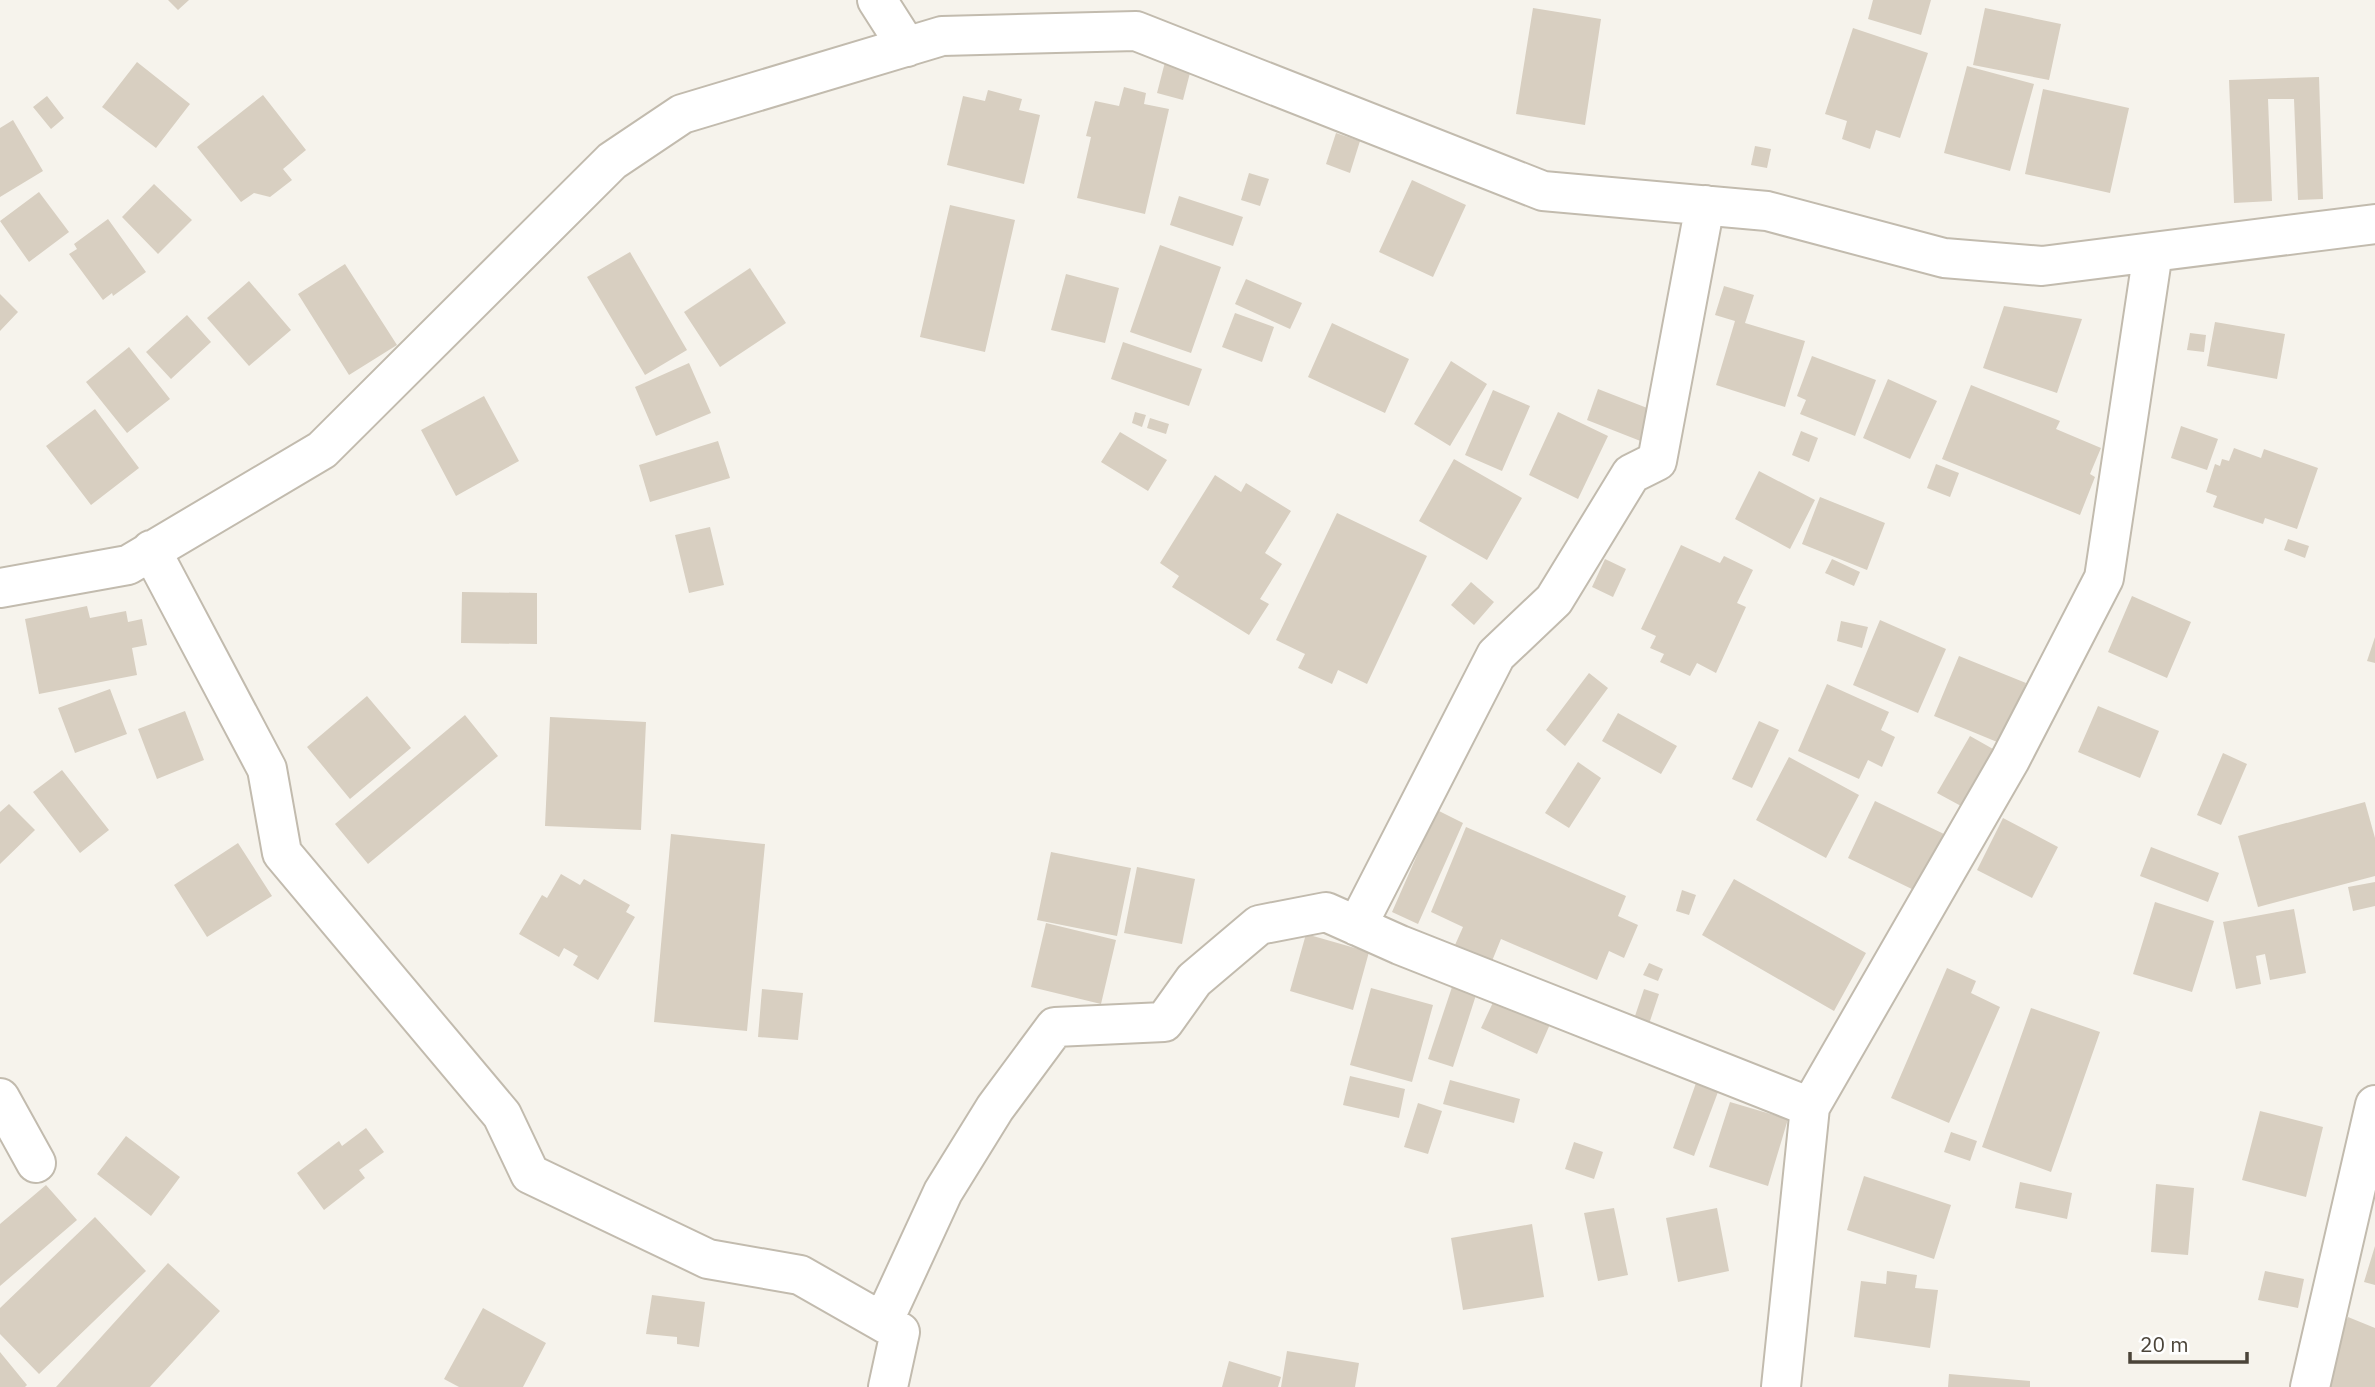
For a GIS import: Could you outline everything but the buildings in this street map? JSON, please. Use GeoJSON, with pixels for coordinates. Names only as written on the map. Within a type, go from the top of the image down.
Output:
{"type":"FeatureCollection","features":[{"type":"Feature","properties":{"kind":"street"},"geometry":{"type":"LineString","coordinates":[[877,0],[906,47]]}},
{"type":"Feature","properties":{"kind":"street"},"geometry":{"type":"LineString","coordinates":[[0,588],[128,565],[322,450],[612,162],[682,114],[942,36],[1136,31],[1543,191],[1767,211],[1944,258],[2042,266],[2375,223]]}},
{"type":"Feature","properties":{"kind":"street"},"geometry":{"type":"LineString","coordinates":[[1357,926],[1496,655],[1554,600],[1631,474],[1657,461],[1705,205]]}},
{"type":"Feature","properties":{"kind":"street"},"geometry":{"type":"LineString","coordinates":[[1781,1387],[1810,1107],[2010,760],[2104,578],[2153,252]]}},
{"type":"Feature","properties":{"kind":"street"},"geometry":{"type":"LineString","coordinates":[[151,550],[268,769],[282,853],[502,1115],[530,1174],[708,1259],[800,1275],[900,1332],[888,1387]]}},
{"type":"Feature","properties":{"kind":"street"},"geometry":{"type":"LineString","coordinates":[[883,1322],[943,1192],[995,1108],[1055,1027],[1164,1021],[1194,981],[1259,925],[1326,912],[1400,945],[1810,1107]]}},
{"type":"Feature","properties":{"kind":"street"},"geometry":{"type":"LineString","coordinates":[[0,1098],[36,1163]]}},
{"type":"Feature","properties":{"kind":"street"},"geometry":{"type":"LineString","coordinates":[[2310,1387],[2375,1105]]}}]}
